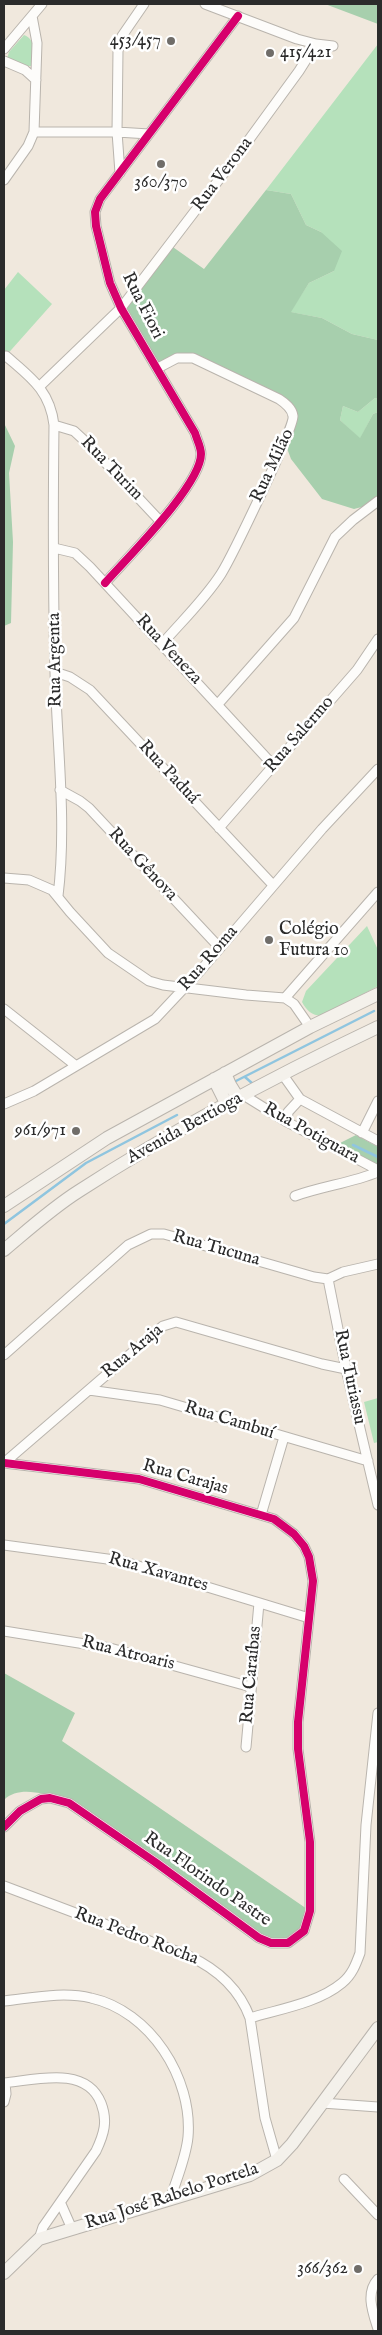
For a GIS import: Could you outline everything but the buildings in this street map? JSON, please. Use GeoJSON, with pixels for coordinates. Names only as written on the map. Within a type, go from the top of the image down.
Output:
{"type":"FeatureCollection","features":[{"type":"Feature","properties":{"kind":"street"},"geometry":{"type":"LineString","coordinates":[[4,49],[42,4]]}},
{"type":"Feature","properties":{"kind":"street"},"geometry":{"type":"LineString","coordinates":[[120,173],[117,132],[118,51],[122,36],[144,4]]}},
{"type":"Feature","properties":{"kind":"street"},"geometry":{"type":"LineString","coordinates":[[205,4],[297,39],[334,46]]}},
{"type":"Feature","properties":{"kind":"street"},"geometry":{"type":"LineString","coordinates":[[4,180],[28,146],[34,132],[37,43],[32,16]]}},
{"type":"Feature","properties":{"kind":"street","name":"Rua Fiori"},"geometry":{"type":"LineString","coordinates":[[105,582],[160,521],[191,480],[200,463],[201,455],[194,432],[121,308],[110,283],[96,226],[95,212],[100,199],[238,16]]}},
{"type":"Feature","properties":{"kind":"street","name":"Rua Verona"},"geometry":{"type":"LineString","coordinates":[[40,386],[121,308],[240,152],[299,71],[316,44]]}},
{"type":"Feature","properties":{"kind":"street"},"geometry":{"type":"LineString","coordinates":[[4,61],[25,70],[36,80]]}},
{"type":"Feature","properties":{"kind":"street"},"geometry":{"type":"LineString","coordinates":[[34,132],[149,134]]}},
{"type":"Feature","properties":{"kind":"street"},"geometry":{"type":"LineString","coordinates":[[6,356],[40,386],[53,412],[54,424]]}},
{"type":"Feature","properties":{"kind":"street","name":"Rua Milão"},"geometry":{"type":"LineString","coordinates":[[158,368],[177,358],[193,358],[279,399],[290,409],[293,416],[293,423],[276,463],[221,574],[162,644]]}},
{"type":"Feature","properties":{"kind":"street","name":"Rua Turim"},"geometry":{"type":"LineString","coordinates":[[54,424],[74,432],[87,443],[160,521]]}},
{"type":"Feature","properties":{"kind":"street","name":"Rua Argenta"},"geometry":{"type":"LineString","coordinates":[[54,424],[55,672],[61,874],[58,896]]}},
{"type":"Feature","properties":{"kind":"street"},"geometry":{"type":"LineString","coordinates":[[218,704],[294,618],[339,533],[378,501]]}},
{"type":"Feature","properties":{"kind":"street","name":"Rua Veneza"},"geometry":{"type":"LineString","coordinates":[[54,548],[75,553],[105,582],[273,765]]}},
{"type":"Feature","properties":{"kind":"street","name":"Rua Salermo"},"geometry":{"type":"LineString","coordinates":[[219,828],[357,670],[378,639]]}},
{"type":"Feature","properties":{"kind":"street","name":"Rua Paduá"},"geometry":{"type":"LineString","coordinates":[[55,672],[70,677],[90,690],[274,885]]}},
{"type":"Feature","properties":{"kind":"street","name":"Rua Roma"},"geometry":{"type":"LineString","coordinates":[[4,1104],[34,1091],[155,1019],[322,829],[378,769]]}},
{"type":"Feature","properties":{"kind":"street","name":"Rua Gênova"},"geometry":{"type":"LineString","coordinates":[[60,790],[76,798],[89,808],[219,947]]}},
{"type":"Feature","properties":{"kind":"street"},"geometry":{"type":"LineString","coordinates":[[4,878],[29,880],[44,885],[58,896],[70,912],[108,953],[133,972],[149,981],[246,995],[285,998],[294,1004],[310,1027]]}},
{"type":"Feature","properties":{"kind":"street"},"geometry":{"type":"LineString","coordinates":[[285,998],[378,892]]}},
{"type":"Feature","properties":{"kind":"street","name":"Avenida Bertioga"},"geometry":{"type":"LineString","coordinates":[[4,1206],[73,1158],[310,1027],[378,994]]}},
{"type":"Feature","properties":{"kind":"street"},"geometry":{"type":"LineString","coordinates":[[4,1009],[75,1065]]}},
{"type":"Feature","properties":{"kind":"street","name":"Avenida Bertioga"},"geometry":{"type":"LineString","coordinates":[[4,1250],[77,1192],[170,1136],[227,1104],[378,1027]]}},
{"type":"Feature","properties":{"kind":"street","name":"Rua Potiguara"},"geometry":{"type":"LineString","coordinates":[[283,1075],[300,1099],[378,1141]]}},
{"type":"Feature","properties":{"kind":"street"},"geometry":{"type":"LineString","coordinates":[[220,1076],[232,1090],[242,1097]]}},
{"type":"Feature","properties":{"kind":"street"},"geometry":{"type":"LineString","coordinates":[[220,1076],[227,1104]]}},
{"type":"Feature","properties":{"kind":"street","name":"Rua Potiguara"},"geometry":{"type":"LineString","coordinates":[[242,1097],[378,1171]]}},
{"type":"Feature","properties":{"kind":"street"},"geometry":{"type":"LineString","coordinates":[[287,1122],[288,1112],[300,1099]]}},
{"type":"Feature","properties":{"kind":"street"},"geometry":{"type":"LineString","coordinates":[[362,1133],[378,1101]]}},
{"type":"Feature","properties":{"kind":"street"},"geometry":{"type":"LineString","coordinates":[[295,1196],[314,1189],[359,1180],[378,1171]]}},
{"type":"Feature","properties":{"kind":"street","name":"Rua Tucuna"},"geometry":{"type":"LineString","coordinates":[[4,1355],[128,1245],[151,1234],[180,1237],[304,1276],[328,1279],[342,1272],[378,1264]]}},
{"type":"Feature","properties":{"kind":"street","name":"Rua Turiassu"},"geometry":{"type":"LineString","coordinates":[[328,1279],[346,1369],[378,1505]]}},
{"type":"Feature","properties":{"kind":"street","name":"Rua Araja"},"geometry":{"type":"LineString","coordinates":[[4,1463],[163,1326],[176,1322],[322,1364],[346,1369]]}},
{"type":"Feature","properties":{"kind":"street","name":"Rua Cambuí"},"geometry":{"type":"LineString","coordinates":[[89,1390],[160,1400],[368,1461]]}},
{"type":"Feature","properties":{"kind":"street"},"geometry":{"type":"LineString","coordinates":[[261,1515],[284,1437]]}},
{"type":"Feature","properties":{"kind":"street","name":"Rua Carajas"},"geometry":{"type":"LineString","coordinates":[[4,1463],[139,1479],[261,1515],[279,1522],[294,1534],[309,1557]]}},
{"type":"Feature","properties":{"kind":"street","name":"Rua Xavantes"},"geometry":{"type":"LineString","coordinates":[[4,1545],[122,1561],[309,1618]]}},
{"type":"Feature","properties":{"kind":"street","name":"Rua Florindo Pastre"},"geometry":{"type":"LineString","coordinates":[[4,1827],[20,1811],[41,1799],[50,1798],[69,1803],[155,1862],[259,1938],[279,1944],[288,1943],[297,1938],[308,1922],[312,1874],[310,1842],[298,1749],[298,1722],[313,1581],[309,1557]]}},
{"type":"Feature","properties":{"kind":"street","name":"Rua Caraíbas"},"geometry":{"type":"LineString","coordinates":[[246,1747],[259,1603]]}},
{"type":"Feature","properties":{"kind":"street","name":"Rua Atroaris"},"geometry":{"type":"LineString","coordinates":[[4,1630],[110,1648],[250,1687]]}},
{"type":"Feature","properties":{"kind":"street"},"geometry":{"type":"LineString","coordinates":[[250,2018],[326,1993],[343,1983],[356,1965],[360,1953],[366,1825],[378,1714]]}},
{"type":"Feature","properties":{"kind":"street","name":"Rua Pedro Rocha"},"geometry":{"type":"LineString","coordinates":[[4,1886],[206,1964],[232,1986],[246,2007],[250,2018],[265,2118],[277,2160]]}},
{"type":"Feature","properties":{"kind":"street"},"geometry":{"type":"LineString","coordinates":[[4,2001],[71,1995],[92,1998],[125,2012],[154,2038],[166,2053],[176,2073],[188,2116],[188,2137],[185,2153],[170,2200]]}},
{"type":"Feature","properties":{"kind":"street","name":"Rua José Rabelo Portela"},"geometry":{"type":"LineString","coordinates":[[4,2273],[39,2239],[250,2175],[277,2160],[292,2144],[378,2028]]}},
{"type":"Feature","properties":{"kind":"street"},"geometry":{"type":"LineString","coordinates":[[4,2102],[6,2094],[5,2083],[58,2077],[75,2080],[85,2084],[94,2091],[105,2114],[103,2137],[96,2151],[61,2204],[42,2226],[39,2239]]}},
{"type":"Feature","properties":{"kind":"street"},"geometry":{"type":"LineString","coordinates":[[322,2103],[378,2107]]}},
{"type":"Feature","properties":{"kind":"street"},"geometry":{"type":"LineString","coordinates":[[344,2179],[378,2215]]}},
{"type":"Feature","properties":{"kind":"street"},"geometry":{"type":"LineString","coordinates":[[61,2204],[72,2229]]}},
{"type":"Feature","properties":{"kind":"street"},"geometry":{"type":"LineString","coordinates":[[378,2279],[372,2289],[371,2298],[378,2330]]}},
{"type":"Feature","properties":{"kind":"green space"},"geometry":{"type":"Polygon","coordinates":[[[325,4],[378,4],[378,24],[325,4]]]}},
{"type":"Feature","properties":{"kind":"green space"},"geometry":{"type":"Polygon","coordinates":[[[24,35],[31,40],[34,48],[31,66],[24,66],[7,59],[9,52],[24,35]]]}},
{"type":"Feature","properties":{"kind":"green space"},"geometry":{"type":"Polygon","coordinates":[[[378,44],[378,340],[352,334],[322,318],[290,312],[309,283],[334,271],[321,232],[306,225],[291,194],[266,190],[378,44]]]}},
{"type":"Feature","properties":{"kind":"green space"},"geometry":{"type":"Polygon","coordinates":[[[266,190],[291,194],[306,225],[321,232],[342,251],[334,271],[309,283],[291,312],[322,318],[352,334],[378,340],[378,399],[375,398],[358,412],[343,406],[340,420],[360,438],[373,414],[378,412],[378,501],[373,504],[354,509],[322,499],[291,459],[285,443],[290,409],[193,358],[158,368],[121,308],[170,245],[204,269],[266,190]]]}},
{"type":"Feature","properties":{"kind":"green space"},"geometry":{"type":"Polygon","coordinates":[[[18,272],[52,304],[4,358],[4,290],[18,272]]]}},
{"type":"Feature","properties":{"kind":"green space"},"geometry":{"type":"Polygon","coordinates":[[[375,398],[378,399],[378,412],[373,414],[360,439],[340,420],[343,406],[358,412],[375,398]]]}},
{"type":"Feature","properties":{"kind":"green space"},"geometry":{"type":"Polygon","coordinates":[[[4,423],[15,446],[9,473],[13,542],[11,623],[4,626],[4,423]]]}},
{"type":"Feature","properties":{"kind":"green space"},"geometry":{"type":"Polygon","coordinates":[[[367,926],[378,950],[378,986],[322,1016],[310,1012],[302,1002],[306,991],[367,926]]]}},
{"type":"Feature","properties":{"kind":"green space"},"geometry":{"type":"Polygon","coordinates":[[[356,1135],[378,1147],[378,1166],[336,1145],[356,1135]]]}},
{"type":"Feature","properties":{"kind":"green space"},"geometry":{"type":"Polygon","coordinates":[[[378,1398],[378,1442],[374,1443],[364,1402],[378,1398]]]}},
{"type":"Feature","properties":{"kind":"green space"},"geometry":{"type":"Polygon","coordinates":[[[4,1673],[75,1713],[62,1741],[310,1911],[304,1931],[279,1944],[259,1938],[59,1799],[38,1793],[23,1792],[16,1793],[4,1800],[4,1673]]]}},
{"type":"Feature","properties":{"kind":"waterway"},"geometry":{"type":"LineString","coordinates":[[232,1083],[374,1011]]}},
{"type":"Feature","properties":{"kind":"waterway"},"geometry":{"type":"LineString","coordinates":[[245,1077],[253,1084]]}},
{"type":"Feature","properties":{"kind":"waterway"},"geometry":{"type":"LineString","coordinates":[[4,1224],[86,1163],[177,1115]]}},
{"type":"Feature","properties":{"kind":"waterway"},"geometry":{"type":"LineString","coordinates":[[353,1145],[378,1157]]}},
{"type":"Feature","properties":{"kind":"cycle path"},"geometry":{"type":"LineString","coordinates":[[105,583],[176,502],[198,467],[201,454],[195,433],[121,308],[110,283],[96,226],[95,212],[100,199],[238,16]]}},
{"type":"Feature","properties":{"kind":"cycle path"},"geometry":{"type":"LineString","coordinates":[[4,1463],[139,1479],[274,1519],[294,1534],[304,1546],[309,1557],[313,1581],[298,1722],[298,1749],[310,1842],[310,1911],[304,1931],[288,1943],[271,1943],[259,1938],[155,1862],[69,1803],[50,1798],[41,1799],[20,1811],[4,1827]]}},
{"type":"Feature","properties":{"kind":"place","name":"453/457"},"geometry":{"type":"Point","coordinates":[171,41]}},
{"type":"Feature","properties":{"kind":"place","name":"415/421"},"geometry":{"type":"Point","coordinates":[270,53]}},
{"type":"Feature","properties":{"kind":"place","name":"360/370"},"geometry":{"type":"Point","coordinates":[161,164]}},
{"type":"Feature","properties":{"kind":"place","name":"Colégio Futura 10"},"geometry":{"type":"Point","coordinates":[269,940]}},
{"type":"Feature","properties":{"kind":"place","name":"961/971"},"geometry":{"type":"Point","coordinates":[76,1131]}},
{"type":"Feature","properties":{"kind":"place","name":"366/362"},"geometry":{"type":"Point","coordinates":[358,2269]}}]}
